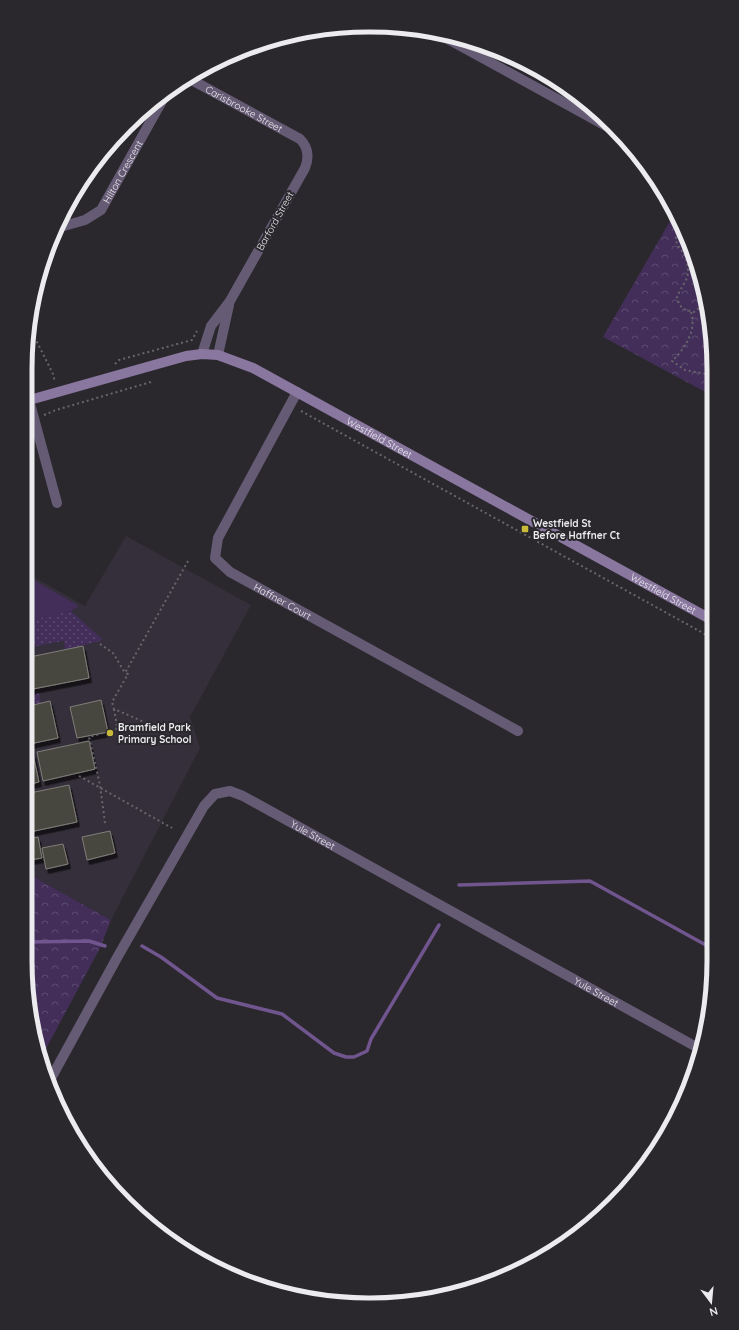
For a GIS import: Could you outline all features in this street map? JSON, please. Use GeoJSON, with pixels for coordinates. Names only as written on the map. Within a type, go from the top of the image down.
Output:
{"type":"FeatureCollection","features":[{"type":"Feature","properties":{"kind":"main road","name":"Westfield Street"},"geometry":{"type":"LineString","coordinates":[[32,400],[186,356],[202,354],[218,355],[253,368],[707,617]]}},
{"type":"Feature","properties":{"kind":"street"},"geometry":{"type":"LineString","coordinates":[[457,44],[596,120]]}},
{"type":"Feature","properties":{"kind":"street","name":"Carisbrooke Street"},"geometry":{"type":"LineString","coordinates":[[194,81],[300,139]]}},
{"type":"Feature","properties":{"kind":"street","name":"Hilton Crescent"},"geometry":{"type":"LineString","coordinates":[[64,226],[85,220],[101,210],[159,106]]}},
{"type":"Feature","properties":{"kind":"street","name":"Barford Street"},"geometry":{"type":"LineString","coordinates":[[202,354],[212,326],[230,301],[306,165],[308,158],[307,152],[305,145],[300,139]]}},
{"type":"Feature","properties":{"kind":"street","name":"Barford Street"},"geometry":{"type":"LineString","coordinates":[[218,355],[230,301]]}},
{"type":"Feature","properties":{"kind":"street","name":"Haffner Court"},"geometry":{"type":"LineString","coordinates":[[297,392],[218,538],[214,558],[230,572],[518,731]]}},
{"type":"Feature","properties":{"kind":"street"},"geometry":{"type":"LineString","coordinates":[[32,418],[57,504]]}},
{"type":"Feature","properties":{"kind":"street","name":"Yule Street"},"geometry":{"type":"LineString","coordinates":[[53,1076],[118,956],[204,806],[216,794],[230,791],[243,796],[417,891],[695,1046]]}},
{"type":"Feature","properties":{"kind":"path"},"geometry":{"type":"LineString","coordinates":[[678,233],[676,235],[676,242],[684,255],[688,270],[687,278],[678,294],[678,300],[683,309],[697,311],[701,307]]}},
{"type":"Feature","properties":{"kind":"path"},"geometry":{"type":"LineString","coordinates":[[691,311],[693,324],[691,334],[680,352],[672,361],[685,370],[707,374]]}},
{"type":"Feature","properties":{"kind":"path"},"geometry":{"type":"LineString","coordinates":[[146,354],[184,341],[192,340],[200,328]]}},
{"type":"Feature","properties":{"kind":"path"},"geometry":{"type":"LineString","coordinates":[[34,336],[53,374],[58,392]]}},
{"type":"Feature","properties":{"kind":"path"},"geometry":{"type":"LineString","coordinates":[[42,416],[56,410],[151,382]]}},
{"type":"Feature","properties":{"kind":"path"},"geometry":{"type":"LineString","coordinates":[[301,411],[707,635]]}},
{"type":"Feature","properties":{"kind":"path"},"geometry":{"type":"LineString","coordinates":[[125,673],[188,561]]}},
{"type":"Feature","properties":{"kind":"path"},"geometry":{"type":"LineString","coordinates":[[100,644],[113,653],[125,673],[128,674],[112,702],[117,726]]}},
{"type":"Feature","properties":{"kind":"path"},"geometry":{"type":"LineString","coordinates":[[114,709],[156,727]]}},
{"type":"Feature","properties":{"kind":"path"},"geometry":{"type":"LineString","coordinates":[[117,726],[131,731]]}},
{"type":"Feature","properties":{"kind":"path"},"geometry":{"type":"LineString","coordinates":[[105,823],[100,788],[89,737],[113,730],[117,726]]}},
{"type":"Feature","properties":{"kind":"path"},"geometry":{"type":"LineString","coordinates":[[79,776],[172,828]]}},
{"type":"Feature","properties":{"kind":"shaded area","name":"Bramfield Park Primary School"},"geometry":{"type":"Polygon","coordinates":[[[126,536],[251,605],[190,717],[200,748],[111,920],[32,876],[32,576],[85,606],[126,536]]]}},
{"type":"Feature","properties":{"kind":"green space"},"geometry":{"type":"Polygon","coordinates":[[[671,219],[689,261],[701,304],[706,347],[707,393],[603,337],[671,219]]]}},
{"type":"Feature","properties":{"kind":"green space"},"geometry":{"type":"Polygon","coordinates":[[[32,579],[79,606],[71,611],[32,619],[32,579]]]}},
{"type":"Feature","properties":{"kind":"green space"},"geometry":{"type":"Polygon","coordinates":[[[71,611],[103,640],[65,650],[64,641],[32,647],[32,619],[71,611]]]}},
{"type":"Feature","properties":{"kind":"green space"},"geometry":{"type":"Polygon","coordinates":[[[39,693],[41,703],[32,705],[32,694],[39,693]]]}},
{"type":"Feature","properties":{"kind":"green space"},"geometry":{"type":"Polygon","coordinates":[[[32,876],[111,920],[100,948],[45,1051],[38,1026],[33,983],[32,876]]]}},
{"type":"Feature","properties":{"kind":"building"},"geometry":{"type":"Polygon","coordinates":[[[83,646],[89,678],[32,689],[32,657],[83,646]]]}},
{"type":"Feature","properties":{"kind":"building"},"geometry":{"type":"Polygon","coordinates":[[[101,700],[108,732],[77,738],[70,707],[101,700]]]}},
{"type":"Feature","properties":{"kind":"building"},"geometry":{"type":"Polygon","coordinates":[[[50,701],[58,738],[32,744],[32,705],[50,701]]]}},
{"type":"Feature","properties":{"kind":"building"},"geometry":{"type":"Polygon","coordinates":[[[89,741],[95,769],[43,781],[37,752],[89,741]]]}},
{"type":"Feature","properties":{"kind":"building"},"geometry":{"type":"Polygon","coordinates":[[[32,754],[39,782],[32,784],[32,754]]]}},
{"type":"Feature","properties":{"kind":"building"},"geometry":{"type":"Polygon","coordinates":[[[69,785],[77,822],[32,832],[32,793],[69,785]]]}},
{"type":"Feature","properties":{"kind":"building"},"geometry":{"type":"Polygon","coordinates":[[[110,831],[115,853],[87,860],[82,837],[110,831]]]}},
{"type":"Feature","properties":{"kind":"building"},"geometry":{"type":"Polygon","coordinates":[[[38,837],[42,858],[32,860],[32,838],[38,837]]]}},
{"type":"Feature","properties":{"kind":"building"},"geometry":{"type":"Polygon","coordinates":[[[63,844],[68,864],[46,869],[42,848],[63,844]]]}},
{"type":"Feature","properties":{"kind":"waterway"},"geometry":{"type":"LineString","coordinates":[[459,885],[590,881],[707,946]]}},
{"type":"Feature","properties":{"kind":"waterway"},"geometry":{"type":"LineString","coordinates":[[142,946],[161,957],[217,998],[282,1014],[334,1053],[346,1057],[354,1057],[367,1051],[371,1039],[439,925]]}},
{"type":"Feature","properties":{"kind":"waterway"},"geometry":{"type":"LineString","coordinates":[[32,942],[89,941],[105,946]]}},
{"type":"Feature","properties":{"kind":"place","name":"Westfield St Before Haffner Ct"},"geometry":{"type":"Point","coordinates":[525,529]}},
{"type":"Feature","properties":{"kind":"place","name":"Bramfield Park Primary School"},"geometry":{"type":"Point","coordinates":[110,733]}}]}
